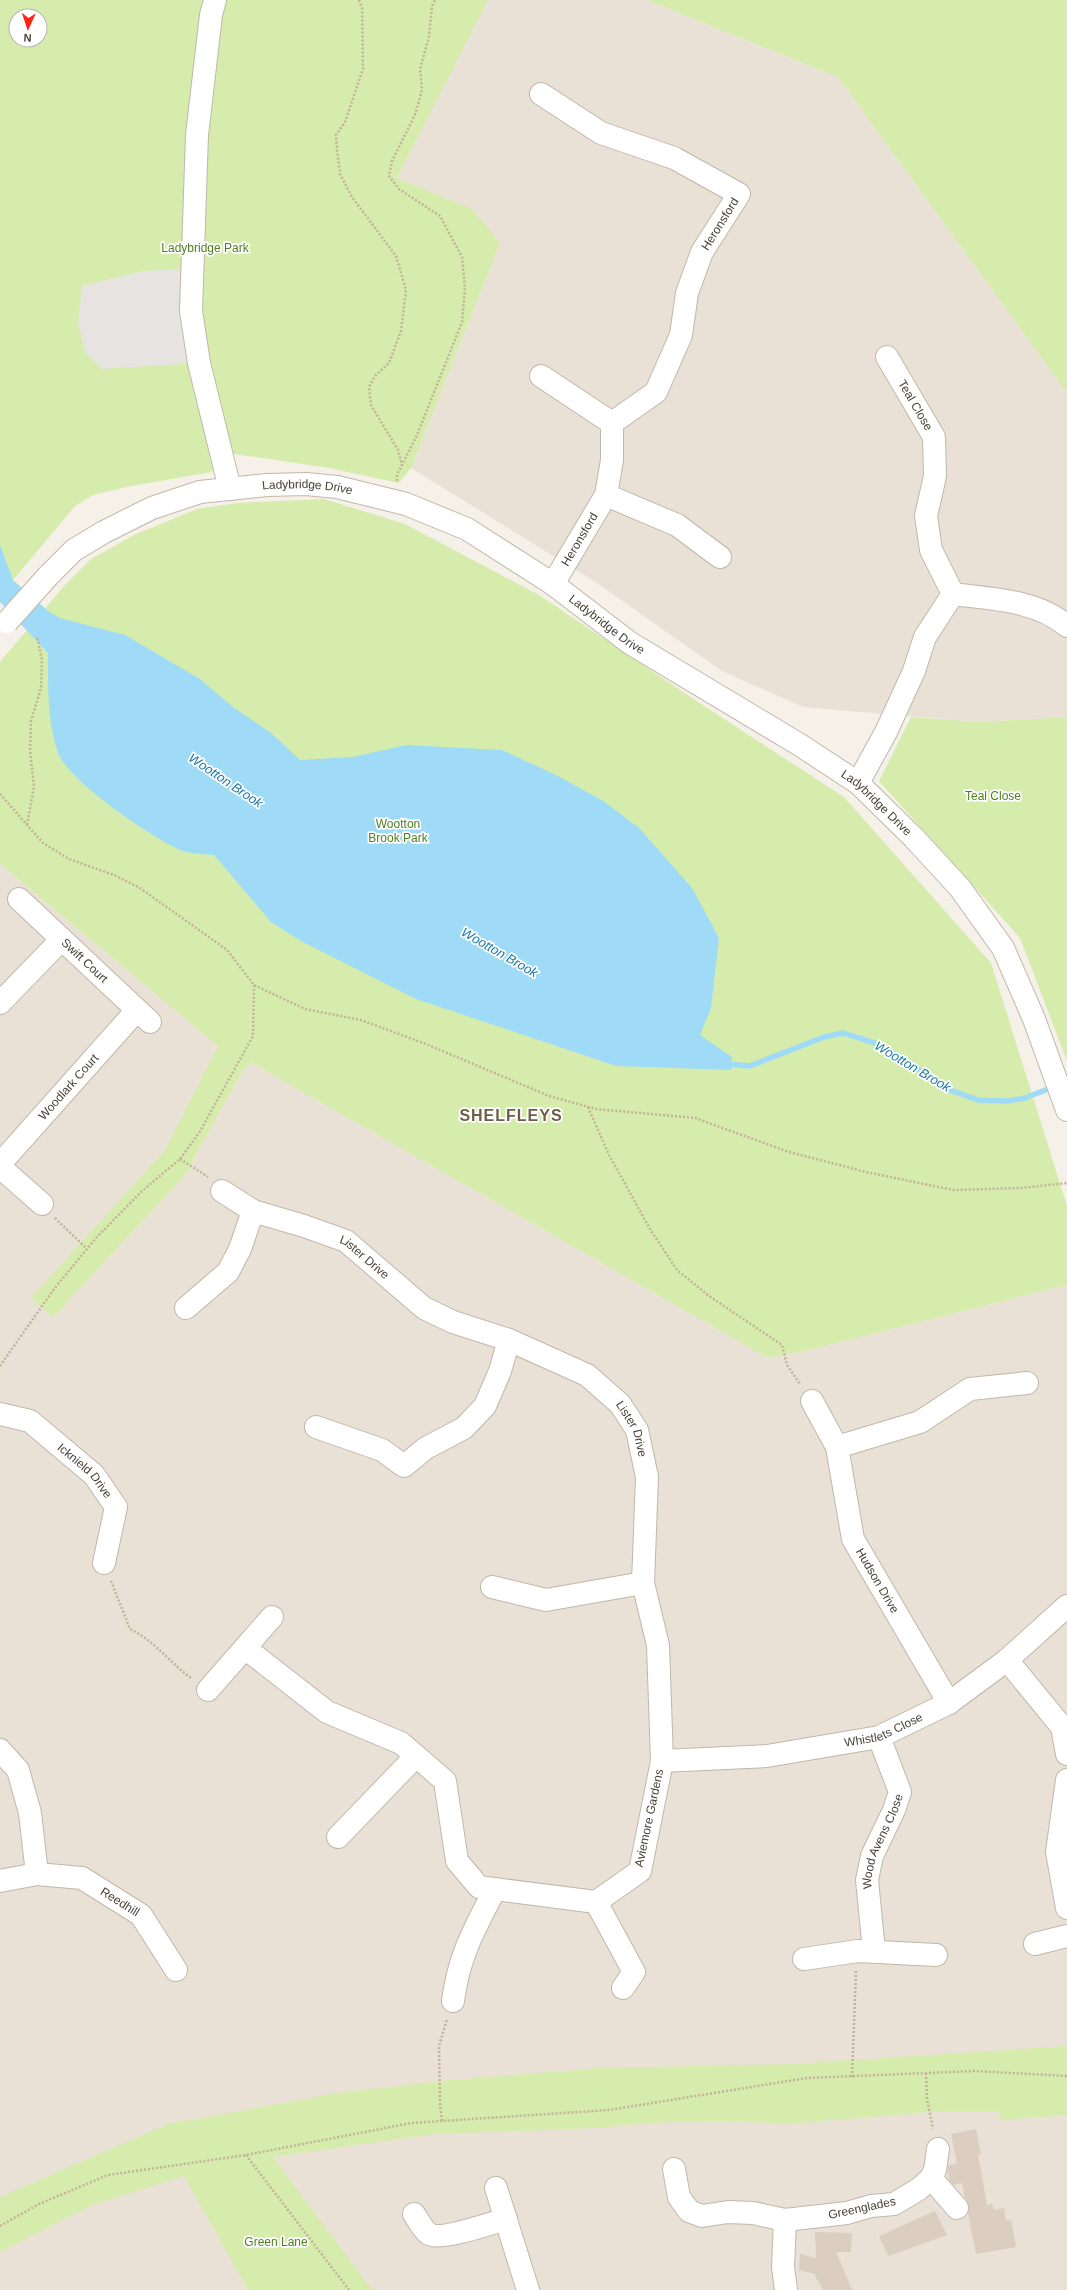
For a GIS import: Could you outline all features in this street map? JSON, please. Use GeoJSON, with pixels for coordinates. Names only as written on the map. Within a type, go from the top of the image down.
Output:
{"type":"FeatureCollection","features":[{"type":"Feature","properties":{"kind":"street"},"geometry":{"type":"LineString","coordinates":[[215,0],[211,15],[197,135],[191,310],[199,363],[230,489]]}},
{"type":"Feature","properties":{"kind":"street","name":"Heronsford"},"geometry":{"type":"LineString","coordinates":[[541,94],[601,133],[674,158],[739,194],[702,252],[687,292],[681,335],[656,392],[612,423],[612,460],[606,495],[553,584]]}},
{"type":"Feature","properties":{"kind":"street","name":"Teal Close"},"geometry":{"type":"LineString","coordinates":[[887,356],[934,437],[935,476],[926,516],[931,550],[952,594]]}},
{"type":"Feature","properties":{"kind":"street"},"geometry":{"type":"LineString","coordinates":[[541,376],[612,423]]}},
{"type":"Feature","properties":{"kind":"street","name":"Ladybridge Drive"},"geometry":{"type":"LineString","coordinates":[[3,626],[48,576],[74,550],[104,532],[152,508],[200,492],[306,484],[336,487],[395,502],[467,529],[553,584],[630,643],[800,745],[858,783],[914,838],[960,888],[1003,948],[1034,1019],[1066,1109]]}},
{"type":"Feature","properties":{"kind":"street"},"geometry":{"type":"LineString","coordinates":[[606,495],[677,525],[720,557]]}},
{"type":"Feature","properties":{"kind":"street"},"geometry":{"type":"LineString","coordinates":[[858,783],[886,732],[914,672],[925,637],[952,594],[1016,603],[1054,615],[1067,626]]}},
{"type":"Feature","properties":{"kind":"street","name":"Swift Court"},"geometry":{"type":"LineString","coordinates":[[19,899],[61,940],[144,1016]]}},
{"type":"Feature","properties":{"kind":"street"},"geometry":{"type":"LineString","coordinates":[[0,1004],[61,940]]}},
{"type":"Feature","properties":{"kind":"street","name":"Woodlark Court"},"geometry":{"type":"LineString","coordinates":[[5,1170],[144,1016]]}},
{"type":"Feature","properties":{"kind":"street"},"geometry":{"type":"LineString","coordinates":[[5,1170],[42,1204]]}},
{"type":"Feature","properties":{"kind":"street","name":"Lister Drive"},"geometry":{"type":"LineString","coordinates":[[222,1191],[253,1211],[346,1241],[424,1308],[453,1322],[509,1340],[587,1375],[620,1404],[637,1430],[646,1477],[642,1583],[658,1645],[662,1761]]}},
{"type":"Feature","properties":{"kind":"street"},"geometry":{"type":"LineString","coordinates":[[186,1308],[228,1272],[240,1249],[253,1211]]}},
{"type":"Feature","properties":{"kind":"street"},"geometry":{"type":"LineString","coordinates":[[316,1427],[382,1450],[404,1466],[426,1448],[464,1428],[485,1406],[500,1371],[509,1340]]}},
{"type":"Feature","properties":{"kind":"street"},"geometry":{"type":"LineString","coordinates":[[837,1447],[920,1422],[970,1388],[1027,1383]]}},
{"type":"Feature","properties":{"kind":"street","name":"Hudson Drive"},"geometry":{"type":"LineString","coordinates":[[812,1401],[837,1447],[853,1540],[949,1703]]}},
{"type":"Feature","properties":{"kind":"street","name":"Icknield Drive"},"geometry":{"type":"LineString","coordinates":[[0,1414],[30,1420],[94,1475],[116,1507],[104,1563]]}},
{"type":"Feature","properties":{"kind":"street"},"geometry":{"type":"LineString","coordinates":[[492,1587],[546,1600],[642,1583]]}},
{"type":"Feature","properties":{"kind":"street","name":"Whistlets Close"},"geometry":{"type":"LineString","coordinates":[[662,1761],[767,1756],[879,1737],[949,1703],[1007,1660],[1067,1606]]}},
{"type":"Feature","properties":{"kind":"street"},"geometry":{"type":"LineString","coordinates":[[208,1690],[272,1617]]}},
{"type":"Feature","properties":{"kind":"street"},"geometry":{"type":"LineString","coordinates":[[244,1648],[326,1712],[401,1743],[445,1781],[458,1861],[479,1887],[596,1902],[634,1972],[624,1988]]}},
{"type":"Feature","properties":{"kind":"street"},"geometry":{"type":"LineString","coordinates":[[1007,1660],[1062,1727],[1067,1754]]}},
{"type":"Feature","properties":{"kind":"street","name":"Wood Avens Close"},"geometry":{"type":"LineString","coordinates":[[866,1951],[867,1880],[872,1856],[894,1810],[900,1792],[879,1737]]}},
{"type":"Feature","properties":{"kind":"street"},"geometry":{"type":"LineString","coordinates":[[0,1750],[18,1770],[30,1813],[37,1874]]}},
{"type":"Feature","properties":{"kind":"street"},"geometry":{"type":"LineString","coordinates":[[338,1837],[416,1756]]}},
{"type":"Feature","properties":{"kind":"street","name":"Aviemore Gardens"},"geometry":{"type":"LineString","coordinates":[[596,1902],[640,1870],[662,1761]]}},
{"type":"Feature","properties":{"kind":"street"},"geometry":{"type":"LineString","coordinates":[[1067,1780],[1056,1852],[1067,1908]]}},
{"type":"Feature","properties":{"kind":"street","name":"Reedhill"},"geometry":{"type":"LineString","coordinates":[[0,1882],[37,1874],[82,1878],[141,1915],[176,1970]]}},
{"type":"Feature","properties":{"kind":"street"},"geometry":{"type":"LineString","coordinates":[[453,2001],[456,1973],[467,1942],[495,1889]]}},
{"type":"Feature","properties":{"kind":"street"},"geometry":{"type":"LineString","coordinates":[[1036,1944],[1067,1936]]}},
{"type":"Feature","properties":{"kind":"street"},"geometry":{"type":"LineString","coordinates":[[804,1959],[866,1951],[936,1955]]}},
{"type":"Feature","properties":{"kind":"street"},"geometry":{"type":"LineString","coordinates":[[938,2149],[935,2170],[931,2178],[957,2208]]}},
{"type":"Feature","properties":{"kind":"street","name":"Greenglades"},"geometry":{"type":"LineString","coordinates":[[674,2169],[679,2197],[689,2211],[702,2216],[728,2212],[753,2213],[785,2220],[847,2213],[871,2206],[894,2204],[919,2188],[931,2178]]}},
{"type":"Feature","properties":{"kind":"street"},"geometry":{"type":"LineString","coordinates":[[496,2188],[528,2290]]}},
{"type":"Feature","properties":{"kind":"street"},"geometry":{"type":"LineString","coordinates":[[414,2214],[425,2230],[433,2236],[446,2235],[506,2219]]}},
{"type":"Feature","properties":{"kind":"street"},"geometry":{"type":"LineString","coordinates":[[785,2220],[783,2267],[786,2290]]}},
{"type":"Feature","properties":{"kind":"path"},"geometry":{"type":"LineString","coordinates":[[359,0],[362,8],[363,69],[345,122],[336,135],[336,150],[340,174],[352,197],[396,256],[406,290],[401,331],[389,363],[375,376],[368,387],[371,405],[398,450],[402,466]]}},
{"type":"Feature","properties":{"kind":"path"},"geometry":{"type":"LineString","coordinates":[[395,502],[397,475],[417,435],[462,322],[465,288],[462,258],[440,216],[399,190],[389,176],[392,161],[416,115],[422,90],[420,70],[429,38],[432,6],[435,0]]}},
{"type":"Feature","properties":{"kind":"path"},"geometry":{"type":"LineString","coordinates":[[27,826],[34,787],[30,750],[32,720],[41,688],[42,660],[37,636]]}},
{"type":"Feature","properties":{"kind":"path"},"geometry":{"type":"LineString","coordinates":[[0,794],[43,844],[69,859],[114,875],[140,888],[185,918],[227,950],[254,984],[305,1009],[361,1020],[426,1044],[549,1096],[588,1107],[695,1118],[789,1152],[866,1172],[953,1190],[1021,1188],[1067,1183]]}},
{"type":"Feature","properties":{"kind":"path"},"geometry":{"type":"LineString","coordinates":[[0,1366],[54,1289],[86,1250],[142,1191],[180,1159],[199,1133],[253,1036],[254,984]]}},
{"type":"Feature","properties":{"kind":"path"},"geometry":{"type":"LineString","coordinates":[[588,1107],[609,1155],[650,1229],[677,1270],[709,1296],[782,1345],[787,1365],[812,1401]]}},
{"type":"Feature","properties":{"kind":"path"},"geometry":{"type":"LineString","coordinates":[[180,1159],[208,1177],[222,1191]]}},
{"type":"Feature","properties":{"kind":"path"},"geometry":{"type":"LineString","coordinates":[[42,1204],[86,1250]]}},
{"type":"Feature","properties":{"kind":"path"},"geometry":{"type":"LineString","coordinates":[[104,1563],[130,1629],[142,1635],[157,1646],[175,1666],[208,1690]]}},
{"type":"Feature","properties":{"kind":"path"},"geometry":{"type":"LineString","coordinates":[[852,2077],[854,1987],[866,1951]]}},
{"type":"Feature","properties":{"kind":"path"},"geometry":{"type":"LineString","coordinates":[[442,2121],[440,2105],[439,2046],[453,2001]]}},
{"type":"Feature","properties":{"kind":"path"},"geometry":{"type":"LineString","coordinates":[[0,2226],[40,2204],[108,2175],[246,2154],[411,2123],[609,2110],[807,2078],[974,2071],[1067,2076]]}},
{"type":"Feature","properties":{"kind":"path"},"geometry":{"type":"LineString","coordinates":[[926,2073],[927,2099],[938,2149]]}},
{"type":"Feature","properties":{"kind":"path"},"geometry":{"type":"LineString","coordinates":[[246,2154],[350,2290]]}},
{"type":"Feature","properties":{"kind":"shaded area"},"geometry":{"type":"Polygon","coordinates":[[[488,0],[647,0],[838,77],[1067,393],[1067,717],[980,722],[803,707],[722,671],[597,583],[411,468],[500,243],[397,178],[488,0]]]}},
{"type":"Feature","properties":{"kind":"shaded area"},"geometry":{"type":"Polygon","coordinates":[[[191,269],[199,363],[102,369],[85,352],[78,323],[82,286],[143,271],[191,269]]]}},
{"type":"Feature","properties":{"kind":"shaded area"},"geometry":{"type":"Polygon","coordinates":[[[0,864],[218,1046],[165,1150],[32,1298],[53,1317],[190,1170],[195,1156],[245,1067],[252,1063],[768,1358],[809,1350],[1067,1285],[1067,2290],[0,2290],[0,864]]]}},
{"type":"Feature","properties":{"kind":"green space","name":"Ladybridge Park"},"geometry":{"type":"Polygon","coordinates":[[[0,0],[488,0],[397,178],[472,209],[500,243],[411,468],[399,483],[329,468],[228,453],[221,457],[212,472],[126,487],[93,495],[75,506],[13,580],[0,604],[0,0]]]}},
{"type":"Feature","properties":{"kind":"green space"},"geometry":{"type":"Polygon","coordinates":[[[647,0],[1067,0],[1067,393],[838,77],[647,0]]]}},
{"type":"Feature","properties":{"kind":"green space","name":"Wootton Brook Park"},"geometry":{"type":"Polygon","coordinates":[[[324,499],[405,524],[539,595],[698,702],[844,797],[991,963],[1067,1206],[1067,1285],[809,1350],[768,1358],[252,1063],[245,1067],[195,1156],[190,1170],[53,1317],[31,1298],[165,1150],[218,1046],[0,864],[0,662],[63,587],[91,559],[134,535],[197,509],[238,503],[324,499]]]}},
{"type":"Feature","properties":{"kind":"green space","name":"Teal Close"},"geometry":{"type":"Polygon","coordinates":[[[911,717],[980,722],[1067,717],[1067,1061],[1020,938],[879,781],[911,717]]]}},
{"type":"Feature","properties":{"kind":"green space","name":"Green Lane"},"geometry":{"type":"Polygon","coordinates":[[[1067,2046],[1067,2115],[1001,2120],[999,2111],[943,2111],[787,2124],[736,2121],[664,2122],[594,2128],[434,2134],[273,2157],[372,2290],[248,2290],[184,2176],[92,2205],[0,2252],[0,2197],[168,2124],[338,2093],[440,2081],[600,2068],[792,2064],[1067,2046]]]}},
{"type":"Feature","properties":{"kind":"water"},"geometry":{"type":"Polygon","coordinates":[[[0,545],[13,580],[48,611],[60,618],[125,635],[200,679],[233,707],[271,733],[300,760],[353,757],[406,745],[502,750],[558,776],[605,802],[640,829],[692,888],[719,938],[711,1008],[700,1035],[732,1057],[731,1070],[616,1066],[416,999],[301,941],[271,922],[214,855],[183,851],[153,835],[134,823],[95,793],[78,779],[65,765],[58,753],[54,741],[50,716],[48,653],[0,602],[0,545]]]}},
{"type":"Feature","properties":{"kind":"building"},"geometry":{"type":"Polygon","coordinates":[[[976,2129],[981,2155],[978,2155],[987,2205],[992,2204],[994,2210],[1004,2208],[1006,2221],[1011,2220],[1016,2247],[976,2254],[968,2213],[969,2206],[965,2198],[962,2183],[953,2185],[949,2180],[948,2165],[957,2164],[951,2134],[976,2129]]]}},
{"type":"Feature","properties":{"kind":"building"},"geometry":{"type":"Polygon","coordinates":[[[935,2211],[947,2235],[888,2256],[879,2236],[935,2211]]]}},
{"type":"Feature","properties":{"kind":"building"},"geometry":{"type":"Polygon","coordinates":[[[815,2232],[852,2233],[851,2252],[836,2252],[852,2290],[823,2290],[814,2274],[799,2270],[800,2254],[816,2258],[815,2232]]]}},
{"type":"Feature","properties":{"kind":"waterway","name":"Wootton Brook"},"geometry":{"type":"LineString","coordinates":[[726,1064],[750,1066],[824,1037],[843,1033],[881,1045],[950,1090],[978,1100],[1007,1101],[1025,1098],[1053,1087]]}},
{"type":"Feature","properties":{"kind":"district","name":"SHELFLEYS"},"geometry":{"type":"Point","coordinates":[511,1115]}}]}
